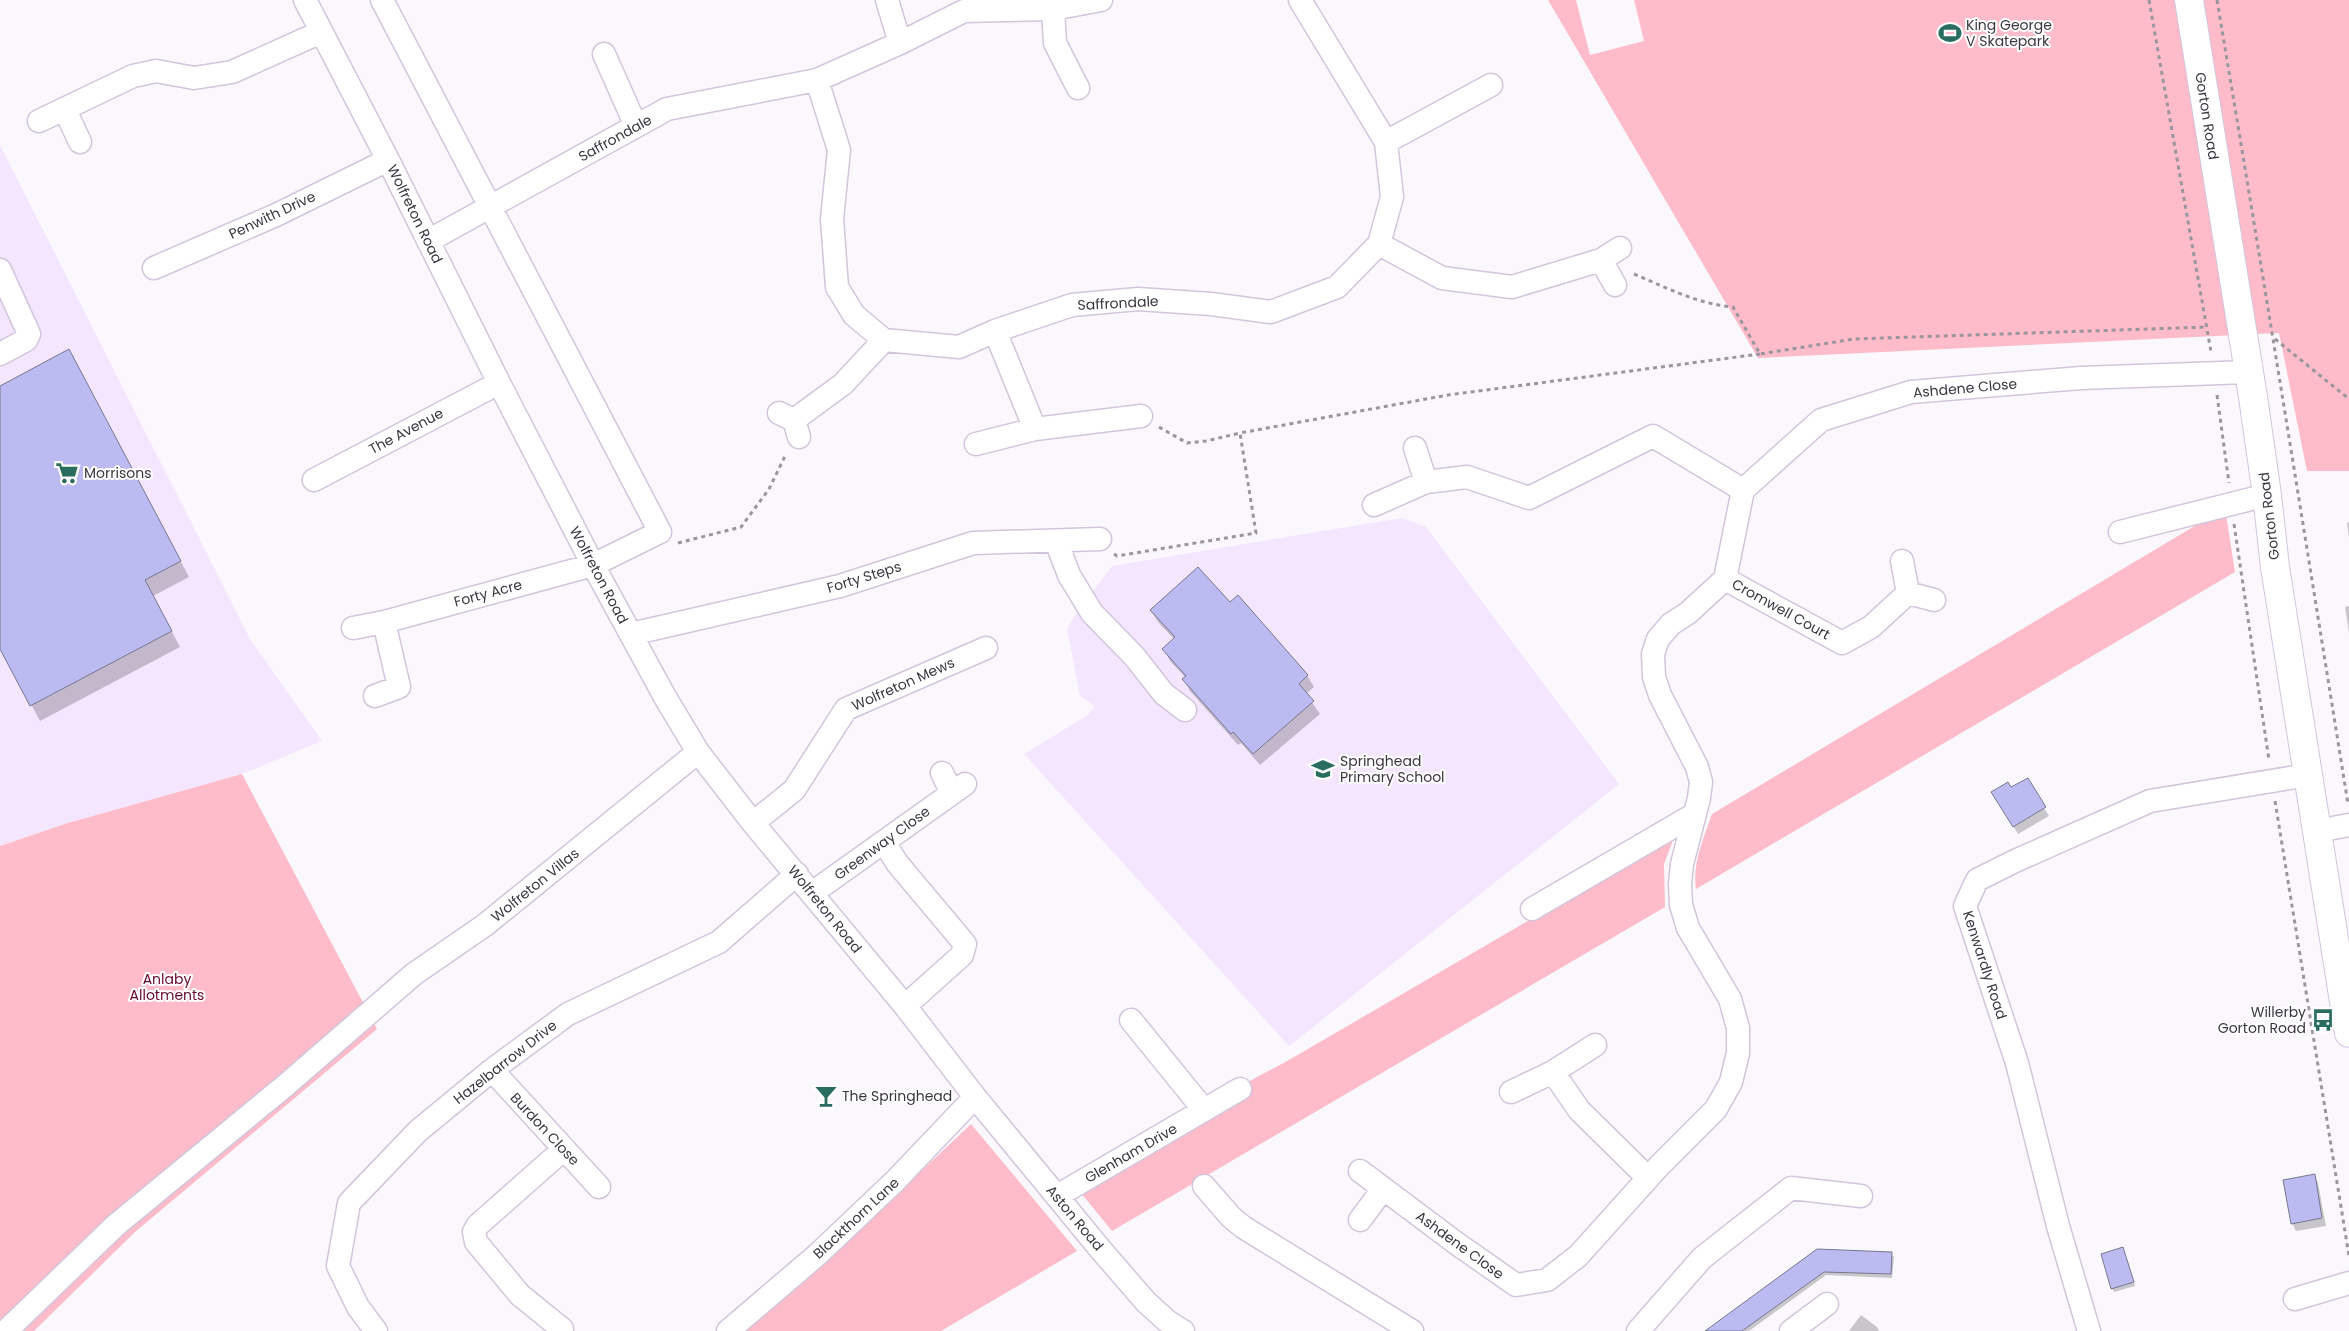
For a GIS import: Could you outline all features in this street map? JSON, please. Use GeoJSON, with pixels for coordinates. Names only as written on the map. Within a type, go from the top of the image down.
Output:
{"type":"FeatureCollection","features":[{"type":"Feature","properties":{"kind":"main road","name":"Gorton Road"},"geometry":{"type":"LineString","coordinates":[[2189,0],[2267,495],[2275,567],[2349,1033]]}},
{"type":"Feature","properties":{"kind":"street","name":"Wolfreton Road"},"geometry":{"type":"LineString","coordinates":[[305,0],[593,565],[698,752],[905,1006],[975,1097]]}},
{"type":"Feature","properties":{"kind":"street"},"geometry":{"type":"LineString","coordinates":[[382,0],[491,207]]}},
{"type":"Feature","properties":{"kind":"street"},"geometry":{"type":"LineString","coordinates":[[887,0],[900,43]]}},
{"type":"Feature","properties":{"kind":"street","name":"Saffrondale"},"geometry":{"type":"LineString","coordinates":[[428,241],[667,109],[817,80],[900,43],[964,11],[1053,9],[1101,0]]}},
{"type":"Feature","properties":{"kind":"street","name":"Saffrondale"},"geometry":{"type":"LineString","coordinates":[[884,340],[959,347],[995,331],[1072,305],[1138,299],[1211,304],[1271,312],[1337,287],[1379,244],[1392,197],[1386,142],[1300,0]]}},
{"type":"Feature","properties":{"kind":"street"},"geometry":{"type":"LineString","coordinates":[[1053,9],[1055,44],[1078,88]]}},
{"type":"Feature","properties":{"kind":"street"},"geometry":{"type":"LineString","coordinates":[[39,121],[133,76],[156,72],[194,78],[232,72],[321,32]]}},
{"type":"Feature","properties":{"kind":"street"},"geometry":{"type":"LineString","coordinates":[[604,54],[636,126]]}},
{"type":"Feature","properties":{"kind":"street"},"geometry":{"type":"LineString","coordinates":[[791,423],[843,384],[884,340],[854,315],[837,287],[832,219],[839,150],[817,80]]}},
{"type":"Feature","properties":{"kind":"street"},"geometry":{"type":"LineString","coordinates":[[1386,142],[1496,84]]}},
{"type":"Feature","properties":{"kind":"street"},"geometry":{"type":"LineString","coordinates":[[65,110],[80,142]]}},
{"type":"Feature","properties":{"kind":"street","name":"Penwith Drive"},"geometry":{"type":"LineString","coordinates":[[154,268],[276,215],[388,160]]}},
{"type":"Feature","properties":{"kind":"street","name":"Forty Acre"},"geometry":{"type":"LineString","coordinates":[[353,628],[384,622],[593,565],[660,532],[491,207]]}},
{"type":"Feature","properties":{"kind":"street"},"geometry":{"type":"LineString","coordinates":[[1379,244],[1442,278],[1512,287],[1608,273],[1620,248]]}},
{"type":"Feature","properties":{"kind":"street"},"geometry":{"type":"LineString","coordinates":[[0,270],[29,334],[26,340],[0,354]]}},
{"type":"Feature","properties":{"kind":"street"},"geometry":{"type":"LineString","coordinates":[[995,331],[1036,429]]}},
{"type":"Feature","properties":{"kind":"street","name":"Ashdene Close"},"geometry":{"type":"LineString","coordinates":[[1743,490],[1821,420],[1911,392],[2081,378],[2248,372]]}},
{"type":"Feature","properties":{"kind":"street","name":"The Avenue"},"geometry":{"type":"LineString","coordinates":[[314,480],[499,383]]}},
{"type":"Feature","properties":{"kind":"street"},"geometry":{"type":"LineString","coordinates":[[976,444],[1036,429],[1141,416]]}},
{"type":"Feature","properties":{"kind":"street"},"geometry":{"type":"LineString","coordinates":[[1374,505],[1426,482],[1467,477],[1531,507],[1653,436],[1743,490],[1725,579]]}},
{"type":"Feature","properties":{"kind":"street"},"geometry":{"type":"LineString","coordinates":[[1415,448],[1426,482]]}},
{"type":"Feature","properties":{"kind":"street"},"geometry":{"type":"LineString","coordinates":[[2120,532],[2267,495]]}},
{"type":"Feature","properties":{"kind":"street","name":"Forty Steps"},"geometry":{"type":"LineString","coordinates":[[631,634],[840,586],[973,543],[1100,539]]}},
{"type":"Feature","properties":{"kind":"street"},"geometry":{"type":"LineString","coordinates":[[1056,541],[1069,575],[1092,613],[1134,656],[1164,694],[1185,710]]}},
{"type":"Feature","properties":{"kind":"street"},"geometry":{"type":"LineString","coordinates":[[1902,561],[1908,593],[1934,600]]}},
{"type":"Feature","properties":{"kind":"street","name":"Ashdene Close"},"geometry":{"type":"LineString","coordinates":[[1360,1171],[1516,1285],[1547,1280],[1578,1256],[1648,1178],[1716,1108],[1731,1082],[1738,1053],[1738,1028],[1730,999],[1688,928],[1681,905],[1680,884],[1682,864],[1701,782],[1697,767],[1660,695],[1654,677],[1653,654],[1658,639],[1671,624],[1688,613],[1725,579]]}},
{"type":"Feature","properties":{"kind":"street","name":"Cromwell Court"},"geometry":{"type":"LineString","coordinates":[[1725,579],[1842,643],[1871,627],[1908,593]]}},
{"type":"Feature","properties":{"kind":"street"},"geometry":{"type":"LineString","coordinates":[[375,696],[398,687],[384,622]]}},
{"type":"Feature","properties":{"kind":"street","name":"Wolfreton Mews"},"geometry":{"type":"LineString","coordinates":[[754,823],[794,790],[846,709],[986,648]]}},
{"type":"Feature","properties":{"kind":"street","name":"Wolfreton Villas"},"geometry":{"type":"LineString","coordinates":[[6,1331],[116,1225],[286,1085],[414,974],[484,925],[698,752]]}},
{"type":"Feature","properties":{"kind":"street","name":"Greenway Close"},"geometry":{"type":"LineString","coordinates":[[812,893],[958,789],[942,772]]}},
{"type":"Feature","properties":{"kind":"street","name":"Kenwardly Road"},"geometry":{"type":"LineString","coordinates":[[2089,1331],[2058,1226],[2017,1063],[1965,906],[1977,880],[2150,801],[2308,774]]}},
{"type":"Feature","properties":{"kind":"street"},"geometry":{"type":"LineString","coordinates":[[1532,909],[1695,814]]}},
{"type":"Feature","properties":{"kind":"street"},"geometry":{"type":"LineString","coordinates":[[2317,830],[2349,825]]}},
{"type":"Feature","properties":{"kind":"street"},"geometry":{"type":"LineString","coordinates":[[884,842],[900,868],[965,944],[962,955],[905,1006]]}},
{"type":"Feature","properties":{"kind":"street","name":"Hazelbarrow Drive"},"geometry":{"type":"LineString","coordinates":[[376,1331],[358,1307],[338,1266],[349,1202],[418,1131],[492,1070],[568,1014],[719,942],[798,874]]}},
{"type":"Feature","properties":{"kind":"street"},"geometry":{"type":"LineString","coordinates":[[1131,1020],[1204,1110]]}},
{"type":"Feature","properties":{"kind":"street"},"geometry":{"type":"LineString","coordinates":[[1510,1092],[1552,1072],[1595,1045]]}},
{"type":"Feature","properties":{"kind":"street","name":"Burdon Close"},"geometry":{"type":"LineString","coordinates":[[492,1070],[598,1189]]}},
{"type":"Feature","properties":{"kind":"street"},"geometry":{"type":"LineString","coordinates":[[1552,1072],[1579,1110],[1648,1178]]}},
{"type":"Feature","properties":{"kind":"street","name":"Glenham Drive"},"geometry":{"type":"LineString","coordinates":[[1057,1196],[1240,1089]]}},
{"type":"Feature","properties":{"kind":"street","name":"Aston Road"},"geometry":{"type":"LineString","coordinates":[[975,1097],[1146,1302],[1167,1321],[1183,1331]]}},
{"type":"Feature","properties":{"kind":"street","name":"Blackthorn Lane"},"geometry":{"type":"LineString","coordinates":[[728,1331],[845,1228],[895,1181],[975,1097]]}},
{"type":"Feature","properties":{"kind":"street"},"geometry":{"type":"LineString","coordinates":[[562,1329],[520,1295],[476,1242],[474,1232],[478,1225],[564,1149]]}},
{"type":"Feature","properties":{"kind":"street"},"geometry":{"type":"LineString","coordinates":[[1204,1186],[1231,1217],[1243,1227],[1412,1331]]}},
{"type":"Feature","properties":{"kind":"street"},"geometry":{"type":"LineString","coordinates":[[1638,1331],[1702,1258],[1791,1188],[1861,1196]]}},
{"type":"Feature","properties":{"kind":"street"},"geometry":{"type":"LineString","coordinates":[[1360,1220],[1383,1189]]}},
{"type":"Feature","properties":{"kind":"street"},"geometry":{"type":"LineString","coordinates":[[2295,1299],[2349,1283]]}},
{"type":"Feature","properties":{"kind":"street"},"geometry":{"type":"LineString","coordinates":[[1791,1331],[1827,1304]]}},
{"type":"Feature","properties":{"kind":"path"},"geometry":{"type":"LineString","coordinates":[[2150,0],[2207,327],[2272,781],[2349,1256]]}},
{"type":"Feature","properties":{"kind":"path"},"geometry":{"type":"LineString","coordinates":[[2217,0],[2274,338],[2349,812]]}},
{"type":"Feature","properties":{"kind":"path"},"geometry":{"type":"LineString","coordinates":[[1608,273],[1634,274],[1695,300],[1714,306],[1733,307],[1760,354],[1854,339],[2207,327]]}},
{"type":"Feature","properties":{"kind":"path"},"geometry":{"type":"LineString","coordinates":[[2274,338],[2349,399]]}},
{"type":"Feature","properties":{"kind":"path"},"geometry":{"type":"LineString","coordinates":[[1141,416],[1153,417],[1160,429],[1187,443],[1206,441],[1240,433]]}},
{"type":"Feature","properties":{"kind":"path"},"geometry":{"type":"LineString","coordinates":[[676,544],[741,527],[769,489],[781,461],[791,423]]}},
{"type":"Feature","properties":{"kind":"shaded area"},"geometry":{"type":"Polygon","coordinates":[[[0,145],[250,639],[322,741],[242,774],[68,823],[0,846],[0,145]]]}},
{"type":"Feature","properties":{"kind":"shaded area","name":"Springhead Primary School"},"geometry":{"type":"Polygon","coordinates":[[[1402,518],[1426,527],[1619,784],[1289,1046],[1024,754],[1088,715],[1095,706],[1080,696],[1067,629],[1112,566],[1402,518]]]}},
{"type":"Feature","properties":{"kind":"green space"},"geometry":{"type":"Polygon","coordinates":[[[1548,0],[1576,0],[1590,55],[1644,41],[1634,0],[2349,0],[2349,471],[2307,471],[2279,333],[1758,358],[1548,0]]]}},
{"type":"Feature","properties":{"kind":"green space"},"geometry":{"type":"Polygon","coordinates":[[[2225,508],[2235,572],[1696,889],[1697,860],[1712,814],[2225,508]]]}},
{"type":"Feature","properties":{"kind":"green space","name":"Anlaby Allotments"},"geometry":{"type":"Polygon","coordinates":[[[242,774],[377,1029],[135,1232],[34,1331],[0,1331],[0,846],[68,823],[242,774]]]}},
{"type":"Feature","properties":{"kind":"green space"},"geometry":{"type":"Polygon","coordinates":[[[1672,837],[1672,843],[1664,864],[1665,907],[1112,1231],[1081,1193],[1252,1093],[1246,1083],[1289,1060],[1672,837]]]}},
{"type":"Feature","properties":{"kind":"green space"},"geometry":{"type":"Polygon","coordinates":[[[971,1124],[1077,1251],[941,1331],[744,1331],[823,1264],[971,1124]]]}},
{"type":"Feature","properties":{"kind":"building","name":"Morrisons"},"geometry":{"type":"Polygon","coordinates":[[[69,349],[181,561],[145,580],[172,631],[30,706],[0,649],[0,386],[69,349]]]}},
{"type":"Feature","properties":{"kind":"building"},"geometry":{"type":"Polygon","coordinates":[[[1198,567],[1230,602],[1238,595],[1308,675],[1299,684],[1314,701],[1253,754],[1233,732],[1231,734],[1182,679],[1186,676],[1162,649],[1175,637],[1150,610],[1198,567]]]}},
{"type":"Feature","properties":{"kind":"building"},"geometry":{"type":"Polygon","coordinates":[[[2028,778],[2046,807],[2013,827],[1991,792],[2008,782],[2011,787],[2028,778]]]}},
{"type":"Feature","properties":{"kind":"building"},"geometry":{"type":"Polygon","coordinates":[[[2315,1174],[2322,1218],[2291,1224],[2283,1180],[2315,1174]]]}},
{"type":"Feature","properties":{"kind":"building"},"geometry":{"type":"Polygon","coordinates":[[[2123,1247],[2134,1282],[2111,1289],[2101,1254],[2123,1247]]]}},
{"type":"Feature","properties":{"kind":"building"},"geometry":{"type":"Polygon","coordinates":[[[1817,1249],[1892,1252],[1891,1274],[1824,1272],[1742,1331],[1705,1331],[1817,1249]]]}},
{"type":"Feature","properties":{"kind":"place","name":"King George V Skatepark"},"geometry":{"type":"Point","coordinates":[1950,33]}},
{"type":"Feature","properties":{"kind":"place","name":"Morrisons"},"geometry":{"type":"Point","coordinates":[67,473]}},
{"type":"Feature","properties":{"kind":"place","name":"Springhead Primary School"},"geometry":{"type":"Point","coordinates":[1323,769]}},
{"type":"Feature","properties":{"kind":"place","name":"Willerby Gorton Road"},"geometry":{"type":"Point","coordinates":[2323,1020]}},
{"type":"Feature","properties":{"kind":"place","name":"The Springhead"},"geometry":{"type":"Point","coordinates":[826,1096]}}]}
